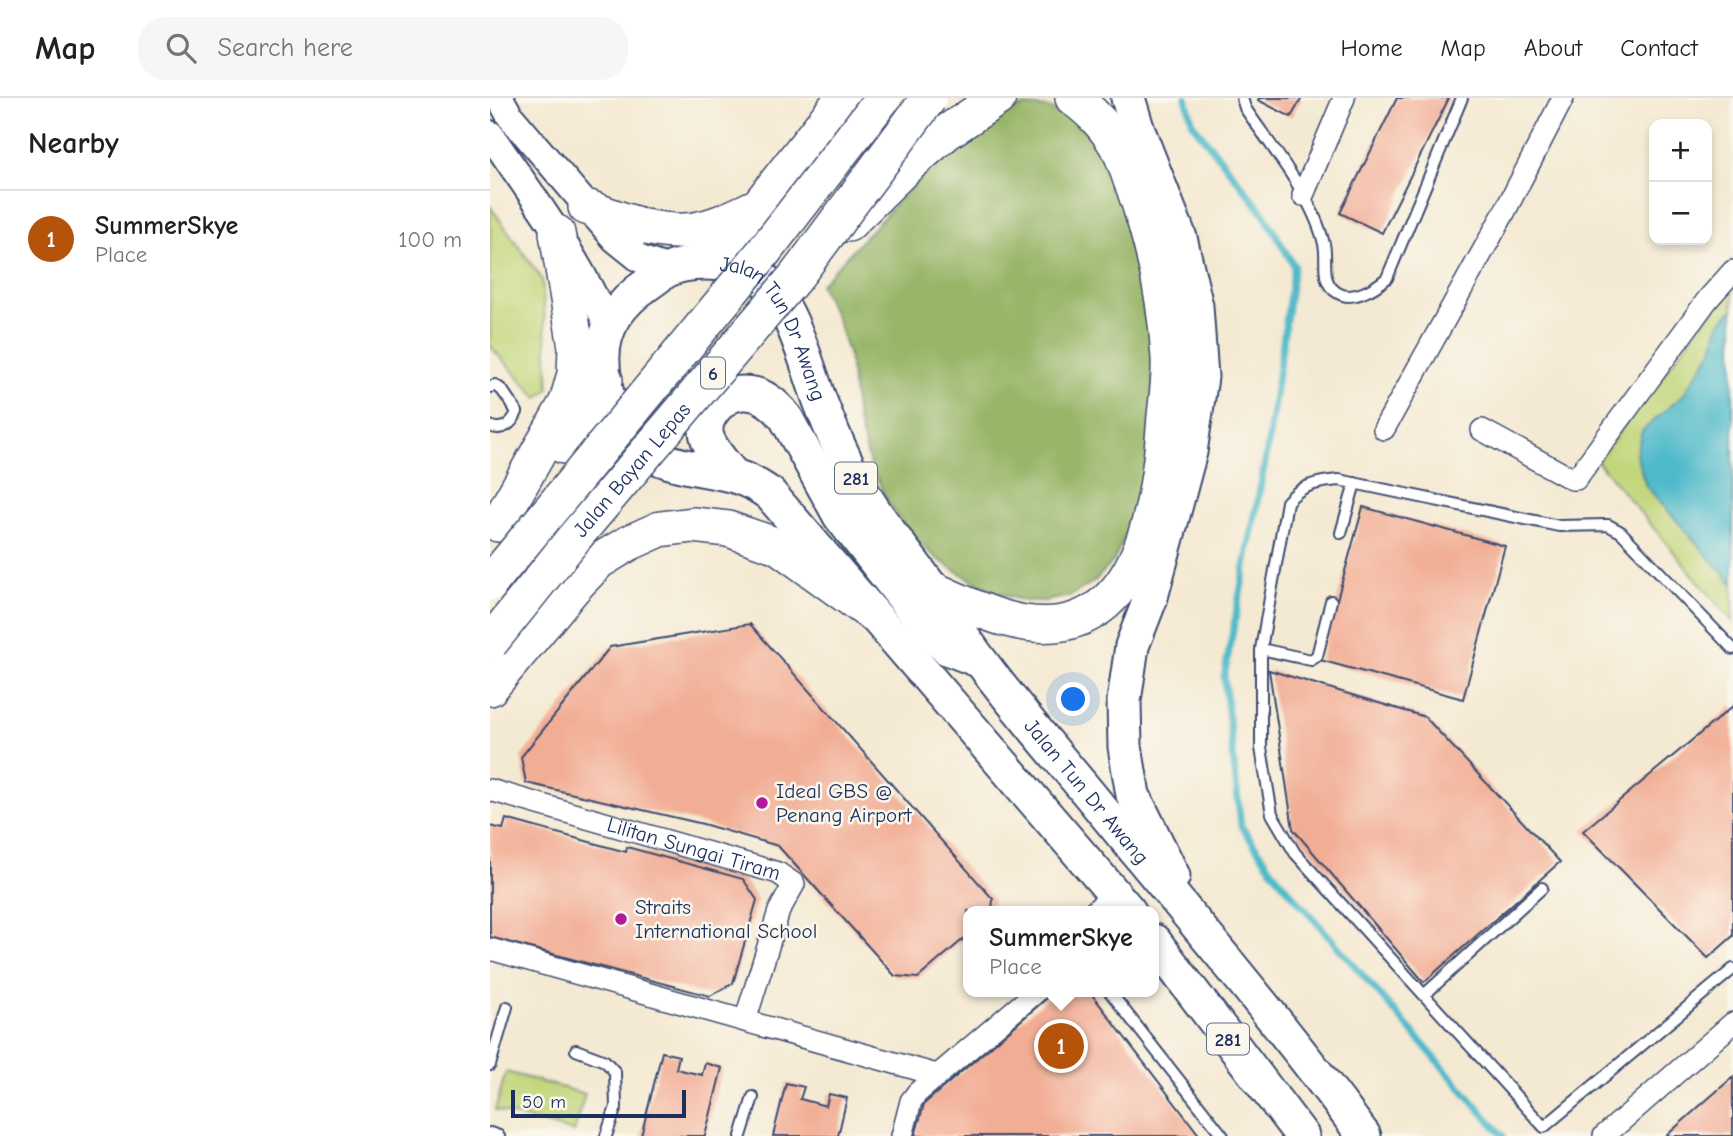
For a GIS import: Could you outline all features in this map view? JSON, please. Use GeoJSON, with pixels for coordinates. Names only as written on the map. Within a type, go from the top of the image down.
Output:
{"type":"FeatureCollection","features":[{"type":"Feature","properties":{"kind":"highway"},"geometry":{"type":"LineString","coordinates":[[702,262],[727,246],[843,98]]}},
{"type":"Feature","properties":{"kind":"highway","name":"Jalan Bayan Lepas"},"geometry":{"type":"LineString","coordinates":[[490,583],[762,254],[883,98]]}},
{"type":"Feature","properties":{"kind":"highway","name":"Jalan Bayan Lepas"},"geometry":{"type":"LineString","coordinates":[[490,643],[573,538],[797,275],[929,98]]}},
{"type":"Feature","properties":{"kind":"highway"},"geometry":{"type":"LineString","coordinates":[[797,275],[905,167],[947,132],[998,98]]}},
{"type":"Feature","properties":{"kind":"highway"},"geometry":{"type":"LineString","coordinates":[[932,589],[1006,620],[1037,625],[1065,623],[1100,609],[1123,584],[1138,557],[1151,517],[1159,475],[1169,359],[1160,291],[1149,231],[1121,154],[1084,106]]}},
{"type":"Feature","properties":{"kind":"highway"},"geometry":{"type":"LineString","coordinates":[[586,207],[656,229],[685,231],[720,224],[761,205]]}},
{"type":"Feature","properties":{"kind":"highway"},"geometry":{"type":"LineString","coordinates":[[494,529],[567,402],[575,374],[576,347],[557,233]]}},
{"type":"Feature","properties":{"kind":"highway"},"geometry":{"type":"LineString","coordinates":[[494,529],[585,420],[605,380]]}},
{"type":"Feature","properties":{"kind":"highway"},"geometry":{"type":"LineString","coordinates":[[490,688],[599,561],[628,543],[660,529],[693,525],[728,529],[778,546],[871,613]]}},
{"type":"Feature","properties":{"kind":"main road"},"geometry":{"type":"LineString","coordinates":[[1128,98],[1180,238],[1196,306],[1201,377],[1190,452],[1151,597],[1132,646],[1124,701],[1125,747],[1133,795],[1163,858],[1225,962]]}},
{"type":"Feature","properties":{"kind":"main road","name":"Jalan Tun Dr Awang"},"geometry":{"type":"LineString","coordinates":[[1113,905],[770,494],[755,483],[732,474],[669,462],[652,455],[634,442],[617,422],[605,380],[602,347],[608,327],[624,303],[669,269],[702,262],[738,265],[765,280],[786,314],[839,447],[873,508],[979,660],[1364,1136]]}},
{"type":"Feature","properties":{"kind":"main road"},"geometry":{"type":"LineString","coordinates":[[732,474],[707,439],[707,418],[714,408],[731,396],[743,392],[764,397],[786,418],[839,516],[932,634],[947,648],[979,660]]}},
{"type":"Feature","properties":{"kind":"main road","name":"281"},"geometry":{"type":"LineString","coordinates":[[1159,948],[1302,1136]]}},
{"type":"Feature","properties":{"kind":"street"},"geometry":{"type":"LineString","coordinates":[[500,98],[510,116],[615,239],[640,259],[669,269]]}},
{"type":"Feature","properties":{"kind":"street"},"geometry":{"type":"LineString","coordinates":[[1303,195],[1344,98]]}},
{"type":"Feature","properties":{"kind":"street"},"geometry":{"type":"LineString","coordinates":[[1384,429],[1504,213],[1563,98]]}},
{"type":"Feature","properties":{"kind":"street"},"geometry":{"type":"LineString","coordinates":[[490,134],[584,275],[608,327]]}},
{"type":"Feature","properties":{"kind":"street"},"geometry":{"type":"LineString","coordinates":[[1482,430],[1576,479],[1708,299],[1733,271]]}},
{"type":"Feature","properties":{"kind":"street","name":"Lilitan Sungai Tiram"},"geometry":{"type":"LineString","coordinates":[[490,790],[778,873],[794,884],[779,911],[745,1021]]}},
{"type":"Feature","properties":{"kind":"street"},"geometry":{"type":"LineString","coordinates":[[490,949],[937,1075]]}},
{"type":"Feature","properties":{"kind":"street"},"geometry":{"type":"LineString","coordinates":[[902,1136],[911,1101],[937,1075],[1030,997]]}},
{"type":"Feature","properties":{"kind":"street"},"geometry":{"type":"LineString","coordinates":[[1604,1136],[1733,1023]]}},
{"type":"Feature","properties":{"kind":"lane"},"geometry":{"type":"LineString","coordinates":[[1241,98],[1303,195],[1325,245],[1325,278],[1330,287],[1340,295],[1350,296],[1376,287],[1387,278],[1462,98]]}},
{"type":"Feature","properties":{"kind":"lane"},"geometry":{"type":"LineString","coordinates":[[490,387],[495,385],[502,390],[517,412],[514,419],[503,429],[490,426]]}},
{"type":"Feature","properties":{"kind":"lane"},"geometry":{"type":"LineString","coordinates":[[1733,649],[1621,532],[1608,525],[1559,526],[1339,480],[1317,482],[1296,491],[1287,502],[1261,649],[1261,748],[1272,814],[1295,853],[1544,1126],[1733,969]]}},
{"type":"Feature","properties":{"kind":"lane"},"geometry":{"type":"LineString","coordinates":[[1341,533],[1355,483]]}},
{"type":"Feature","properties":{"kind":"lane"},"geometry":{"type":"LineString","coordinates":[[1261,649],[1311,660],[1317,656],[1331,600]]}},
{"type":"Feature","properties":{"kind":"lane"},"geometry":{"type":"LineString","coordinates":[[1424,995],[1542,888]]}},
{"type":"Feature","properties":{"kind":"lane"},"geometry":{"type":"LineString","coordinates":[[1114,997],[1223,1136]]}},
{"type":"Feature","properties":{"kind":"lane"},"geometry":{"type":"LineString","coordinates":[[490,1065],[507,1007]]}},
{"type":"Feature","properties":{"kind":"lane"},"geometry":{"type":"LineString","coordinates":[[576,1049],[605,1061],[615,1072],[616,1107],[606,1136]]}},
{"type":"Feature","properties":{"kind":"lane"},"geometry":{"type":"LineString","coordinates":[[741,1136],[753,1097]]}},
{"type":"Feature","properties":{"kind":"lane"},"geometry":{"type":"LineString","coordinates":[[490,1133],[499,1136]]}},
{"type":"Feature","properties":{"kind":"green space"},"geometry":{"type":"Polygon","coordinates":[[[1026,106],[1048,108],[1069,117],[1091,137],[1106,162],[1130,226],[1147,294],[1155,359],[1147,461],[1131,522],[1114,560],[1095,581],[1070,596],[1046,601],[1024,601],[995,592],[939,560],[913,538],[888,502],[870,464],[857,418],[849,357],[838,321],[820,285],[960,140],[1001,114],[1026,106]]]}},
{"type":"Feature","properties":{"kind":"green space"},"geometry":{"type":"Polygon","coordinates":[[[490,206],[542,279],[549,388],[538,398],[490,346],[490,206]]]}},
{"type":"Feature","properties":{"kind":"green space"},"geometry":{"type":"Polygon","coordinates":[[[1733,284],[1733,622],[1597,461],[1733,284]]]}},
{"type":"Feature","properties":{"kind":"green space"},"geometry":{"type":"Polygon","coordinates":[[[506,1072],[585,1094],[574,1132],[495,1110],[506,1072]]]}},
{"type":"Feature","properties":{"kind":"water"},"geometry":{"type":"Polygon","coordinates":[[[1733,309],[1733,584],[1646,486],[1636,454],[1642,431],[1683,395],[1713,349],[1719,324],[1733,309]]]}},
{"type":"Feature","properties":{"kind":"building"},"geometry":{"type":"Polygon","coordinates":[[[1302,98],[1291,117],[1258,100],[1302,98]]]}},
{"type":"Feature","properties":{"kind":"building"},"geometry":{"type":"Polygon","coordinates":[[[1397,98],[1449,98],[1382,233],[1340,213],[1397,98]]]}},
{"type":"Feature","properties":{"kind":"building"},"geometry":{"type":"Polygon","coordinates":[[[1363,507],[1505,546],[1463,699],[1320,660],[1363,507]]]}},
{"type":"Feature","properties":{"kind":"building","name":"Ideal GBS @ Penang Airport"},"geometry":{"type":"Polygon","coordinates":[[[750,624],[993,899],[992,906],[963,906],[963,939],[918,978],[895,976],[778,846],[703,824],[526,783],[521,757],[610,647],[750,624]]]}},
{"type":"Feature","properties":{"kind":"building"},"geometry":{"type":"Polygon","coordinates":[[[1269,670],[1425,717],[1560,862],[1424,982],[1293,829],[1269,670]]]}},
{"type":"Feature","properties":{"kind":"building"},"geometry":{"type":"Polygon","coordinates":[[[1733,706],[1733,936],[1708,958],[1583,831],[1733,706]]]}},
{"type":"Feature","properties":{"kind":"building","name":"Straits International School"},"geometry":{"type":"Polygon","coordinates":[[[506,819],[626,852],[627,847],[743,879],[757,900],[733,983],[710,996],[490,937],[490,826],[503,829],[506,819]]]}},
{"type":"Feature","properties":{"kind":"building"},"geometry":{"type":"Polygon","coordinates":[[[1048,997],[1094,997],[1200,1136],[915,1136],[924,1104],[1048,997]]]}},
{"type":"Feature","properties":{"kind":"building"},"geometry":{"type":"Polygon","coordinates":[[[662,1052],[679,1056],[676,1069],[702,1075],[705,1063],[722,1068],[705,1136],[641,1136],[662,1052]]]}},
{"type":"Feature","properties":{"kind":"building"},"geometry":{"type":"Polygon","coordinates":[[[1733,1077],[1733,1136],[1666,1136],[1702,1104],[1733,1077]]]}},
{"type":"Feature","properties":{"kind":"building"},"geometry":{"type":"Polygon","coordinates":[[[786,1083],[804,1087],[800,1099],[826,1106],[829,1094],[847,1098],[838,1136],[773,1136],[786,1083]]]}},
{"type":"Feature","properties":{"kind":"waterway"},"geometry":{"type":"LineString","coordinates":[[1186,98],[1193,124],[1264,214],[1294,266],[1266,457],[1224,677],[1241,826],[1278,878],[1503,1136]]}},
{"type":"Feature","properties":{"kind":"place","name":"Ideal GBS @ Penang Airport"},"geometry":{"type":"Point","coordinates":[762,803]}},
{"type":"Feature","properties":{"kind":"place","name":"Straits International School"},"geometry":{"type":"Point","coordinates":[621,919]}},
{"type":"Feature","properties":{"kind":"place","name":"SummerSkye"},"geometry":{"type":"Point","coordinates":[1061,1046]}}]}
